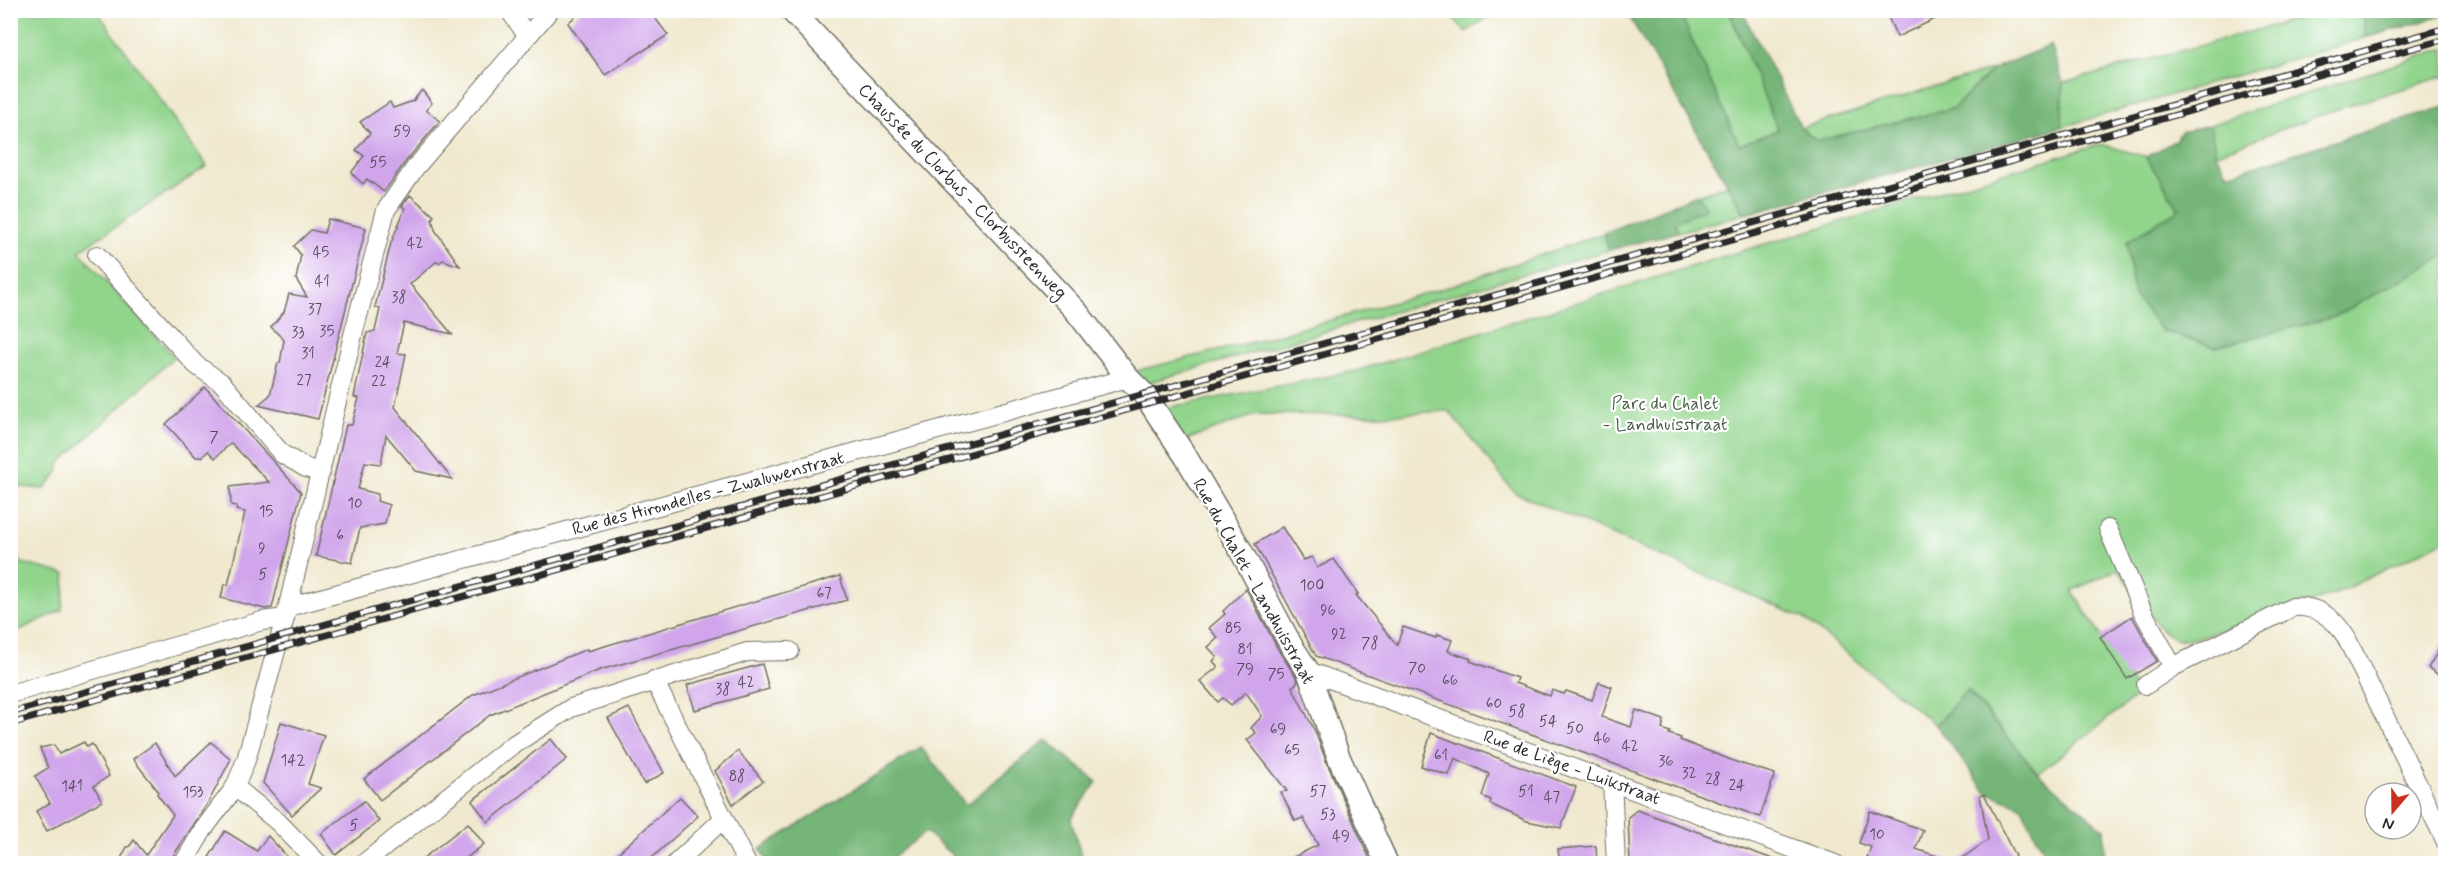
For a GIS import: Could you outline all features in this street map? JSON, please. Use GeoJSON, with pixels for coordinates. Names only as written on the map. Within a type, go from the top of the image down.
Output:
{"type":"FeatureCollection","features":[{"type":"Feature","properties":{"kind":"street"},"geometry":{"type":"LineString","coordinates":[[509,10],[528,35]]}},
{"type":"Feature","properties":{"kind":"street"},"geometry":{"type":"LineString","coordinates":[[183,864],[203,830],[235,787],[246,760],[286,613],[354,331],[386,210],[415,168],[550,10]]}},
{"type":"Feature","properties":{"kind":"street","name":"Chaussée du Clorbus - Clorbussteenweg"},"geometry":{"type":"LineString","coordinates":[[791,10],[1076,311],[1128,378]]}},
{"type":"Feature","properties":{"kind":"street"},"geometry":{"type":"LineString","coordinates":[[97,255],[196,365],[222,383],[282,454],[306,468],[321,472]]}},
{"type":"Feature","properties":{"kind":"street","name":"Rue des Hirondelles - Zwaluwenstraat"},"geometry":{"type":"LineString","coordinates":[[10,694],[286,613],[1128,378]]}},
{"type":"Feature","properties":{"kind":"street","name":"Rue du Chalet - Landhuisstraat"},"geometry":{"type":"LineString","coordinates":[[1128,378],[1144,394],[1186,457],[1240,549],[1291,645],[1308,671],[1339,758],[1387,864]]}},
{"type":"Feature","properties":{"kind":"street"},"geometry":{"type":"LineString","coordinates":[[2108,529],[2143,612],[2173,668]]}},
{"type":"Feature","properties":{"kind":"street"},"geometry":{"type":"LineString","coordinates":[[2146,685],[2173,668],[2293,608],[2303,606],[2322,613],[2332,620],[2346,637],[2445,842]]}},
{"type":"Feature","properties":{"kind":"street"},"geometry":{"type":"LineString","coordinates":[[363,864],[521,739],[571,708],[747,652],[790,651]]}},
{"type":"Feature","properties":{"kind":"street","name":"Rue de Liège - Luikstraat"},"geometry":{"type":"LineString","coordinates":[[1308,671],[1835,864]]}},
{"type":"Feature","properties":{"kind":"street"},"geometry":{"type":"LineString","coordinates":[[654,680],[747,864]]}},
{"type":"Feature","properties":{"kind":"street"},"geometry":{"type":"LineString","coordinates":[[1612,781],[1616,864]]}},
{"type":"Feature","properties":{"kind":"street"},"geometry":{"type":"LineString","coordinates":[[235,787],[278,822],[319,864]]}},
{"type":"Feature","properties":{"kind":"street"},"geometry":{"type":"LineString","coordinates":[[675,864],[723,819]]}},
{"type":"Feature","properties":{"kind":"green space"},"geometry":{"type":"Polygon","coordinates":[[[10,11],[97,11],[207,166],[79,251],[174,357],[59,464],[59,471],[44,489],[11,486],[10,11]]]}},
{"type":"Feature","properties":{"kind":"green space"},"geometry":{"type":"Polygon","coordinates":[[[1447,11],[1497,11],[1466,32],[1447,11]]]}},
{"type":"Feature","properties":{"kind":"green space"},"geometry":{"type":"Polygon","coordinates":[[[1626,11],[1679,11],[1739,145],[1778,130],[1729,11],[1742,11],[1801,128],[1817,141],[1954,108],[1993,69],[2051,45],[2063,83],[2062,127],[1745,214],[1626,11]]]}},
{"type":"Feature","properties":{"kind":"green space"},"geometry":{"type":"Polygon","coordinates":[[[1679,11],[1729,11],[1778,130],[1739,146],[1679,11]]]}},
{"type":"Feature","properties":{"kind":"green space"},"geometry":{"type":"Polygon","coordinates":[[[2326,11],[2364,11],[2365,38],[2062,127],[2063,83],[2326,11]]]}},
{"type":"Feature","properties":{"kind":"green space"},"geometry":{"type":"Polygon","coordinates":[[[2364,11],[2445,11],[2445,15],[2365,38],[2364,11]]]}},
{"type":"Feature","properties":{"kind":"green space"},"geometry":{"type":"Polygon","coordinates":[[[2445,48],[2445,76],[2334,110],[2215,154],[2210,125],[2445,48]]]}},
{"type":"Feature","properties":{"kind":"green space"},"geometry":{"type":"Polygon","coordinates":[[[1993,69],[1954,108],[1817,141],[1801,128],[1993,69]]]}},
{"type":"Feature","properties":{"kind":"green space"},"geometry":{"type":"Polygon","coordinates":[[[2445,107],[2445,256],[2334,317],[2215,347],[2162,331],[2133,294],[2127,242],[2179,209],[2146,157],[2175,141],[2181,132],[2210,125],[2216,154],[2228,174],[2445,107]]]}},
{"type":"Feature","properties":{"kind":"green space","name":"Parc du Chalet - Landhuisstraat"},"geometry":{"type":"Polygon","coordinates":[[[2101,144],[2146,157],[2179,209],[2133,293],[2162,331],[2215,347],[2334,317],[2445,255],[2445,540],[2335,594],[2204,636],[2178,640],[2162,631],[2118,569],[2072,591],[2139,694],[2038,773],[1968,690],[1936,725],[1803,618],[1514,492],[1449,411],[1381,415],[1257,414],[1181,442],[1165,408],[1356,371],[1728,255],[2101,144]]]}},
{"type":"Feature","properties":{"kind":"green space"},"geometry":{"type":"Polygon","coordinates":[[[1728,184],[1745,214],[1678,232],[1674,222],[1705,208],[1697,195],[1728,184]]]}},
{"type":"Feature","properties":{"kind":"green space"},"geometry":{"type":"Polygon","coordinates":[[[1697,195],[1706,208],[1675,222],[1678,232],[1609,250],[1604,233],[1697,195]]]}},
{"type":"Feature","properties":{"kind":"green space"},"geometry":{"type":"Polygon","coordinates":[[[1604,233],[1609,250],[1143,384],[1135,371],[1256,341],[1448,287],[1604,233]]]}},
{"type":"Feature","properties":{"kind":"green space"},"geometry":{"type":"Polygon","coordinates":[[[10,551],[22,563],[66,574],[62,610],[11,634],[10,551]]]}},
{"type":"Feature","properties":{"kind":"green space"},"geometry":{"type":"Polygon","coordinates":[[[1967,690],[2038,773],[2104,829],[2105,857],[2109,863],[2050,863],[2021,806],[1986,792],[1936,725],[1967,690]]]}},
{"type":"Feature","properties":{"kind":"green space"},"geometry":{"type":"Polygon","coordinates":[[[1046,740],[1097,782],[1071,819],[1083,863],[961,863],[926,832],[885,863],[769,863],[760,849],[921,747],[966,805],[1046,740]]]}},
{"type":"Feature","properties":{"kind":"building"},"geometry":{"type":"Polygon","coordinates":[[[582,10],[649,10],[668,35],[605,75],[568,23],[582,10]]]}},
{"type":"Feature","properties":{"kind":"building"},"geometry":{"type":"Polygon","coordinates":[[[1885,10],[1954,10],[1897,37],[1885,10]]]}},
{"type":"Feature","properties":{"kind":"building"},"geometry":{"type":"Polygon","coordinates":[[[422,90],[432,103],[426,110],[440,121],[406,161],[384,192],[367,179],[363,184],[351,173],[364,156],[356,150],[370,133],[360,122],[390,102],[393,108],[413,101],[422,90]]]}},
{"type":"Feature","properties":{"kind":"building"},"geometry":{"type":"Polygon","coordinates":[[[410,195],[434,216],[432,219],[435,230],[460,266],[443,260],[439,263],[437,261],[410,284],[452,334],[404,323],[397,353],[406,354],[395,407],[452,479],[416,471],[386,435],[381,464],[365,462],[358,489],[378,494],[377,501],[389,505],[385,524],[360,528],[352,563],[316,556],[346,425],[352,425],[359,398],[354,397],[367,333],[375,331],[380,309],[375,307],[391,243],[405,209],[402,206],[410,195]]]}},
{"type":"Feature","properties":{"kind":"building"},"geometry":{"type":"Polygon","coordinates":[[[328,219],[366,228],[318,419],[258,405],[270,395],[284,340],[271,327],[284,312],[289,294],[307,297],[296,279],[301,255],[294,246],[311,230],[324,233],[328,219]]]}},
{"type":"Feature","properties":{"kind":"building"},"geometry":{"type":"Polygon","coordinates":[[[205,387],[301,492],[272,608],[265,609],[221,598],[224,585],[228,585],[245,512],[236,510],[237,506],[231,505],[230,487],[269,482],[231,443],[215,458],[208,451],[202,457],[196,457],[166,424],[205,387]]]}},
{"type":"Feature","properties":{"kind":"building"},"geometry":{"type":"Polygon","coordinates":[[[1282,527],[1303,560],[1312,557],[1317,568],[1334,559],[1358,594],[1356,595],[1397,645],[1403,627],[1436,638],[1437,635],[1452,640],[1448,651],[1517,678],[1515,683],[1550,696],[1552,690],[1564,694],[1566,691],[1592,700],[1599,682],[1612,687],[1602,717],[1631,727],[1636,710],[1664,720],[1662,729],[1681,738],[1680,740],[1775,774],[1760,817],[1316,656],[1255,544],[1282,527]]]}},
{"type":"Feature","properties":{"kind":"building"},"geometry":{"type":"Polygon","coordinates":[[[840,576],[847,600],[600,670],[490,715],[380,800],[364,779],[473,695],[587,649],[588,651],[840,576]]]}},
{"type":"Feature","properties":{"kind":"building"},"geometry":{"type":"Polygon","coordinates":[[[1246,589],[1279,651],[1296,677],[1298,682],[1292,687],[1314,729],[1372,864],[1280,864],[1318,845],[1303,818],[1295,821],[1281,792],[1287,791],[1247,740],[1256,733],[1251,728],[1262,716],[1246,692],[1231,705],[1223,698],[1218,702],[1200,681],[1218,667],[1213,661],[1217,657],[1208,647],[1218,638],[1209,628],[1225,614],[1223,611],[1246,589]]]}},
{"type":"Feature","properties":{"kind":"building"},"geometry":{"type":"Polygon","coordinates":[[[2132,616],[2157,661],[2127,679],[2100,637],[2132,616]]]}},
{"type":"Feature","properties":{"kind":"building"},"geometry":{"type":"Polygon","coordinates":[[[2445,639],[2445,679],[2428,668],[2445,639]]]}},
{"type":"Feature","properties":{"kind":"building"},"geometry":{"type":"Polygon","coordinates":[[[762,664],[769,689],[695,710],[687,685],[762,664]]]}},
{"type":"Feature","properties":{"kind":"building"},"geometry":{"type":"Polygon","coordinates":[[[629,708],[664,773],[644,784],[608,718],[629,708]]]}},
{"type":"Feature","properties":{"kind":"building"},"geometry":{"type":"Polygon","coordinates":[[[281,722],[324,735],[308,784],[321,788],[292,815],[263,783],[281,722]]]}},
{"type":"Feature","properties":{"kind":"building"},"geometry":{"type":"Polygon","coordinates":[[[1431,733],[1576,787],[1561,828],[1527,821],[1490,804],[1491,800],[1482,796],[1489,774],[1455,758],[1449,775],[1421,766],[1431,733]]]}},
{"type":"Feature","properties":{"kind":"building"},"geometry":{"type":"Polygon","coordinates":[[[551,739],[567,759],[488,822],[472,801],[551,739]]]}},
{"type":"Feature","properties":{"kind":"building"},"geometry":{"type":"Polygon","coordinates":[[[84,742],[87,747],[92,744],[109,776],[94,786],[102,801],[47,831],[36,811],[50,803],[35,776],[48,768],[40,748],[54,745],[59,754],[84,742]]]}},
{"type":"Feature","properties":{"kind":"building"},"geometry":{"type":"Polygon","coordinates":[[[211,742],[231,759],[209,801],[168,864],[118,864],[127,847],[134,840],[146,855],[173,815],[133,759],[155,743],[175,776],[211,742]]]}},
{"type":"Feature","properties":{"kind":"building"},"geometry":{"type":"Polygon","coordinates":[[[738,751],[763,781],[733,804],[715,771],[738,751]]]}},
{"type":"Feature","properties":{"kind":"building"},"geometry":{"type":"Polygon","coordinates":[[[1984,794],[2015,856],[2004,864],[1954,864],[1988,840],[1980,795],[1984,794]]]}},
{"type":"Feature","properties":{"kind":"building"},"geometry":{"type":"Polygon","coordinates":[[[680,797],[698,816],[645,864],[606,864],[680,797]]]}},
{"type":"Feature","properties":{"kind":"building"},"geometry":{"type":"Polygon","coordinates":[[[364,801],[379,821],[336,855],[321,834],[364,801]]]}},
{"type":"Feature","properties":{"kind":"building"},"geometry":{"type":"Polygon","coordinates":[[[1637,810],[1781,862],[1780,864],[1630,864],[1628,817],[1637,810]]]}},
{"type":"Feature","properties":{"kind":"building"},"geometry":{"type":"Polygon","coordinates":[[[1870,811],[1923,830],[1916,849],[1952,861],[1952,864],[1883,864],[1867,858],[1871,847],[1859,843],[1870,811]]]}},
{"type":"Feature","properties":{"kind":"building"},"geometry":{"type":"Polygon","coordinates":[[[468,823],[484,844],[459,864],[416,864],[468,823]]]}},
{"type":"Feature","properties":{"kind":"building"},"geometry":{"type":"Polygon","coordinates":[[[225,831],[257,851],[268,836],[294,864],[205,864],[225,831]]]}},
{"type":"Feature","properties":{"kind":"building"},"geometry":{"type":"Polygon","coordinates":[[[1596,846],[1597,864],[1560,864],[1558,849],[1596,846]]]}},
{"type":"Feature","properties":{"kind":"railway"},"geometry":{"type":"LineString","coordinates":[[10,713],[2446,28]]}},
{"type":"Feature","properties":{"kind":"railway"},"geometry":{"type":"LineString","coordinates":[[10,724],[2446,39]]}}]}
